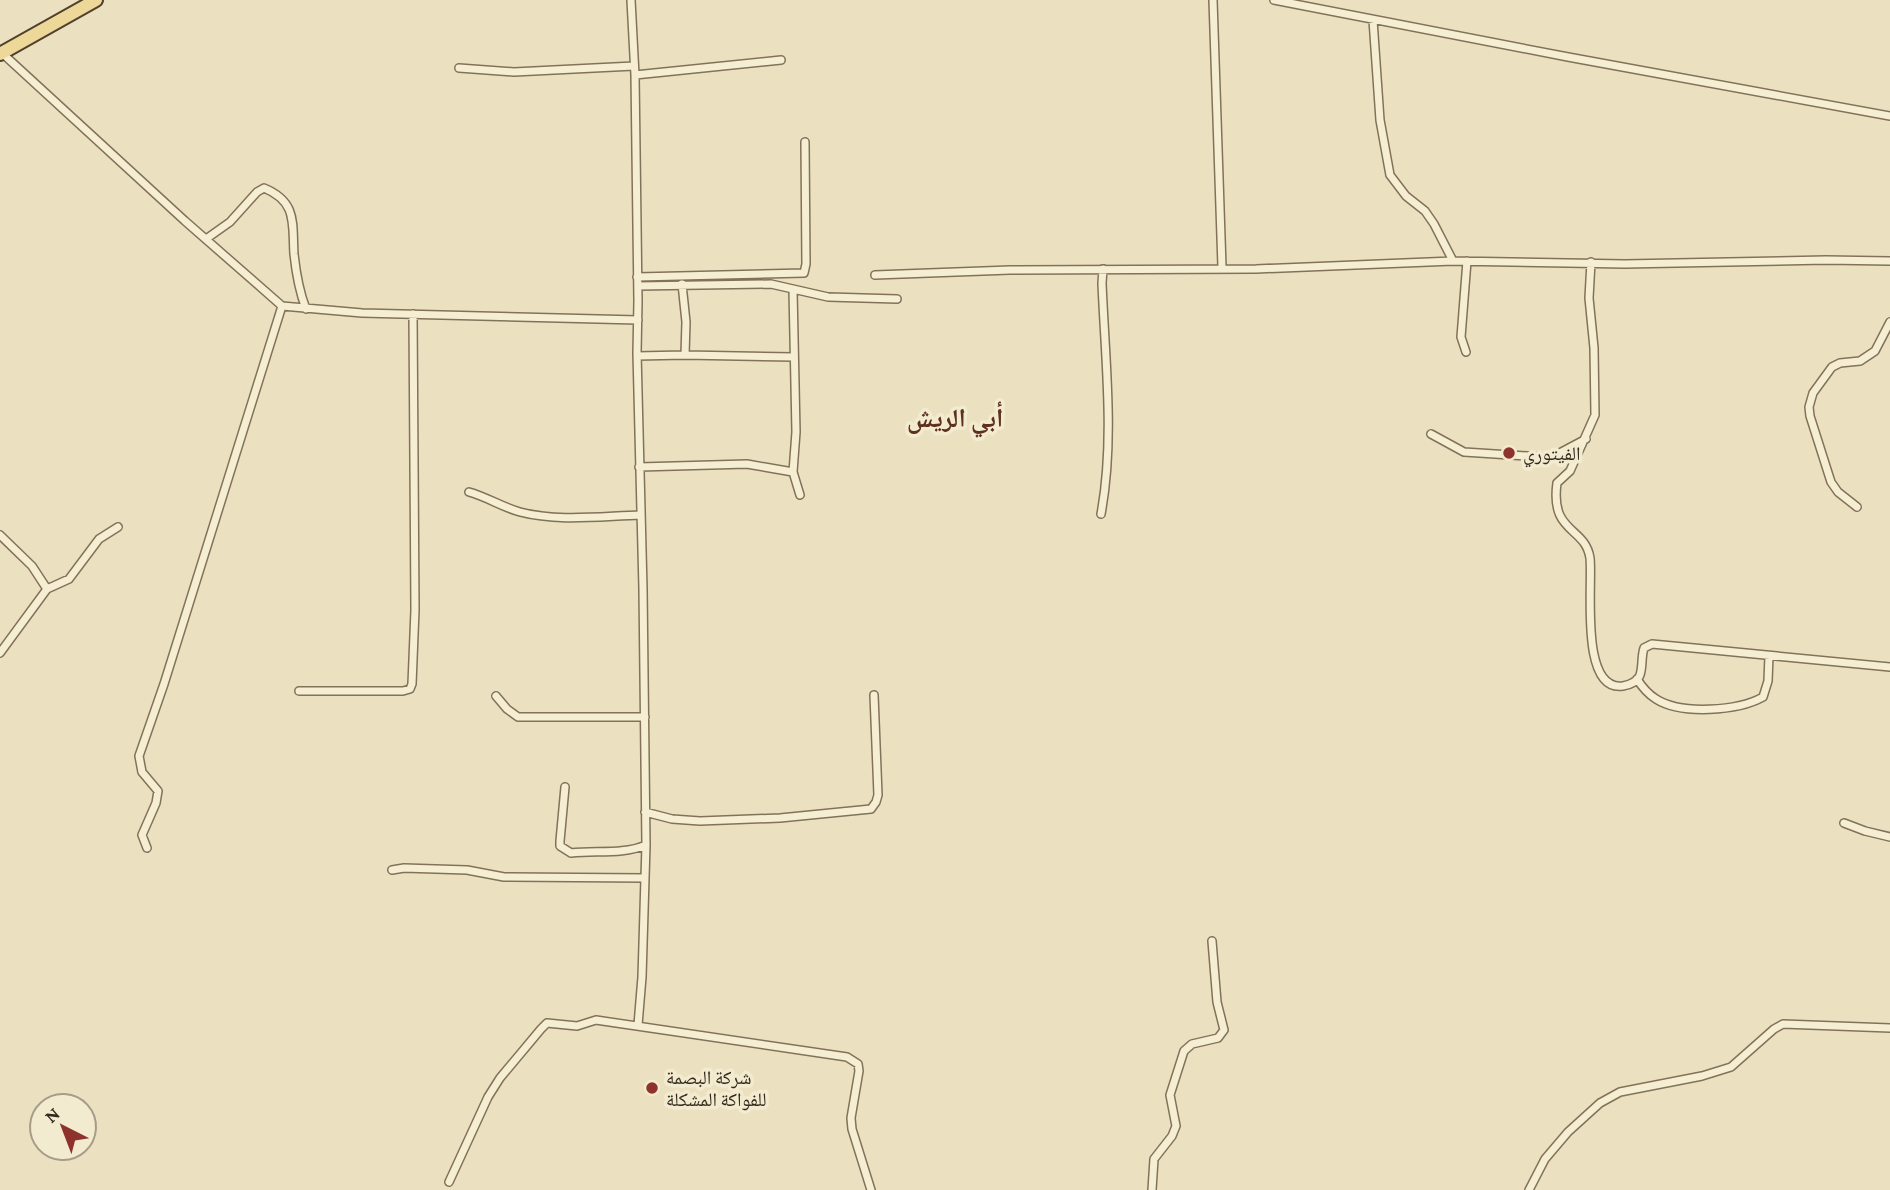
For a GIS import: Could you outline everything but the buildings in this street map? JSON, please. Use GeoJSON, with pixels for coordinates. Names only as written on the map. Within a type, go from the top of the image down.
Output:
{"type":"FeatureCollection","features":[{"type":"Feature","properties":{"kind":"main road"},"geometry":{"type":"LineString","coordinates":[[1,53],[96,0]]}},
{"type":"Feature","properties":{"kind":"street"},"geometry":{"type":"LineString","coordinates":[[631,0],[635,75],[646,845],[638,1025]]}},
{"type":"Feature","properties":{"kind":"street"},"geometry":{"type":"LineString","coordinates":[[1213,0],[1222,267]]}},
{"type":"Feature","properties":{"kind":"street"},"geometry":{"type":"LineString","coordinates":[[1274,0],[1890,116]]}},
{"type":"Feature","properties":{"kind":"street"},"geometry":{"type":"LineString","coordinates":[[1373,20],[1380,120],[1390,175],[1406,196],[1425,211],[1453,261]]}},
{"type":"Feature","properties":{"kind":"street"},"geometry":{"type":"LineString","coordinates":[[1,53],[282,306],[413,314],[638,320]]}},
{"type":"Feature","properties":{"kind":"street"},"geometry":{"type":"LineString","coordinates":[[635,75],[781,60]]}},
{"type":"Feature","properties":{"kind":"street"},"geometry":{"type":"LineString","coordinates":[[459,68],[514,72],[634,66]]}},
{"type":"Feature","properties":{"kind":"street"},"geometry":{"type":"LineString","coordinates":[[638,281],[804,273],[805,142]]}},
{"type":"Feature","properties":{"kind":"street"},"geometry":{"type":"LineString","coordinates":[[206,239],[230,222],[257,192],[264,188],[270,190],[291,211],[298,283],[306,309]]}},
{"type":"Feature","properties":{"kind":"street"},"geometry":{"type":"LineString","coordinates":[[875,275],[1010,270],[1222,267],[1256,269],[1453,261],[1625,264],[1890,261]]}},
{"type":"Feature","properties":{"kind":"street"},"geometry":{"type":"LineString","coordinates":[[1466,352],[1461,337],[1467,261]]}},
{"type":"Feature","properties":{"kind":"street"},"geometry":{"type":"LineString","coordinates":[[1591,262],[1590,298],[1596,399],[1593,424],[1570,471],[1557,483],[1555,506],[1558,515],[1588,549],[1592,643],[1599,674],[1616,686],[1629,684],[1637,679],[1640,673],[1644,648],[1652,644],[1890,667]]}},
{"type":"Feature","properties":{"kind":"street"},"geometry":{"type":"LineString","coordinates":[[1101,514],[1108,474],[1103,269]]}},
{"type":"Feature","properties":{"kind":"street"},"geometry":{"type":"LineString","coordinates":[[638,281],[762,284],[838,298],[897,299]]}},
{"type":"Feature","properties":{"kind":"street"},"geometry":{"type":"LineString","coordinates":[[682,284],[686,322],[685,355]]}},
{"type":"Feature","properties":{"kind":"street"},"geometry":{"type":"LineString","coordinates":[[793,290],[796,432],[793,472],[800,495]]}},
{"type":"Feature","properties":{"kind":"street"},"geometry":{"type":"LineString","coordinates":[[147,848],[142,835],[159,796],[142,772],[139,756],[282,306]]}},
{"type":"Feature","properties":{"kind":"street"},"geometry":{"type":"LineString","coordinates":[[299,691],[403,691],[410,689],[412,684],[415,610],[413,314]]}},
{"type":"Feature","properties":{"kind":"street"},"geometry":{"type":"LineString","coordinates":[[1857,507],[1830,482],[1809,407],[1813,393],[1832,367],[1867,358],[1881,341],[1890,322]]}},
{"type":"Feature","properties":{"kind":"street"},"geometry":{"type":"LineString","coordinates":[[637,356],[794,357]]}},
{"type":"Feature","properties":{"kind":"street"},"geometry":{"type":"LineString","coordinates":[[1432,434],[1464,452],[1543,457],[1554,456],[1586,438]]}},
{"type":"Feature","properties":{"kind":"street"},"geometry":{"type":"LineString","coordinates":[[639,467],[747,464],[793,472]]}},
{"type":"Feature","properties":{"kind":"street"},"geometry":{"type":"LineString","coordinates":[[469,492],[486,496],[519,512],[574,517],[641,515]]}},
{"type":"Feature","properties":{"kind":"street"},"geometry":{"type":"LineString","coordinates":[[0,653],[47,589],[69,579],[99,539],[118,527]]}},
{"type":"Feature","properties":{"kind":"street"},"geometry":{"type":"LineString","coordinates":[[0,535],[32,566],[47,589]]}},
{"type":"Feature","properties":{"kind":"street"},"geometry":{"type":"LineString","coordinates":[[1637,679],[1656,699],[1670,705],[1703,709],[1724,708],[1763,697],[1768,681],[1769,656]]}},
{"type":"Feature","properties":{"kind":"street"},"geometry":{"type":"LineString","coordinates":[[645,812],[672,819],[699,821],[780,818],[871,809],[878,794],[874,695]]}},
{"type":"Feature","properties":{"kind":"street"},"geometry":{"type":"LineString","coordinates":[[496,696],[506,709],[518,717],[645,717]]}},
{"type":"Feature","properties":{"kind":"street"},"geometry":{"type":"LineString","coordinates":[[565,787],[560,841],[564,850],[571,853],[620,852],[632,851],[646,845]]}},
{"type":"Feature","properties":{"kind":"street"},"geometry":{"type":"LineString","coordinates":[[1844,823],[1890,837]]}},
{"type":"Feature","properties":{"kind":"street"},"geometry":{"type":"LineString","coordinates":[[392,870],[467,870],[504,877],[645,878]]}},
{"type":"Feature","properties":{"kind":"street"},"geometry":{"type":"LineString","coordinates":[[1152,1190],[1154,1159],[1172,1136],[1175,1126],[1170,1094],[1184,1051],[1192,1044],[1218,1038],[1224,1030],[1217,1002],[1212,941]]}},
{"type":"Feature","properties":{"kind":"street"},"geometry":{"type":"LineString","coordinates":[[449,1182],[488,1097],[500,1078],[544,1025],[577,1026],[596,1020],[854,1061],[859,1071],[852,1104],[852,1129],[871,1190]]}},
{"type":"Feature","properties":{"kind":"street"},"geometry":{"type":"LineString","coordinates":[[1529,1190],[1545,1159],[1569,1132],[1600,1103],[1620,1092],[1702,1076],[1731,1067],[1774,1028],[1783,1024],[1890,1028]]}},
{"type":"Feature","properties":{"kind":"place","name":"الفيتوري"},"geometry":{"type":"Point","coordinates":[1509,453]}},
{"type":"Feature","properties":{"kind":"place","name":"شركة البصمة للفواكة المشكلة"},"geometry":{"type":"Point","coordinates":[652,1088]}},
{"type":"Feature","properties":{"kind":"district","name":"أبي الريش"},"geometry":{"type":"Point","coordinates":[955,418]}}]}
